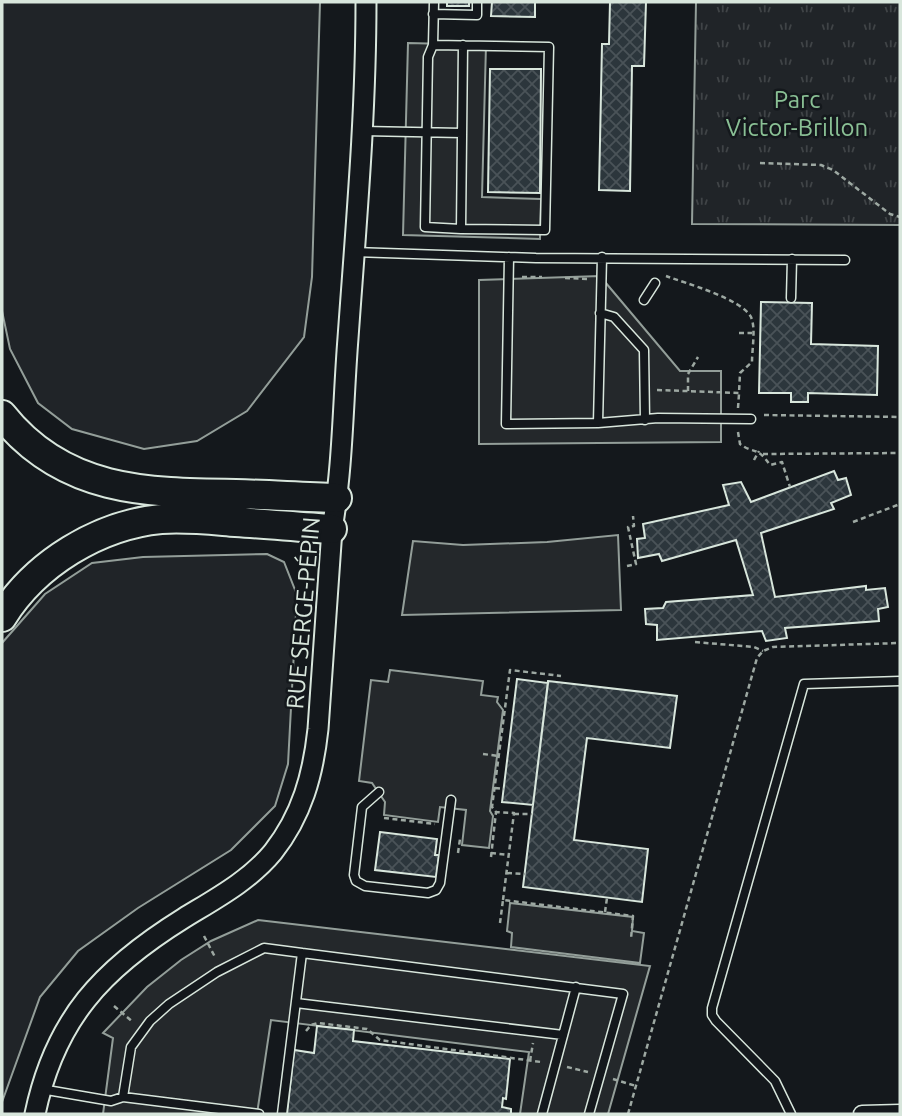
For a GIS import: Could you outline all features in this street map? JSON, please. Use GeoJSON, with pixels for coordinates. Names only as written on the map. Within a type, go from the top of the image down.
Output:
{"type":"FeatureCollection","features":[{"type":"Feature","properties":{"kind":"highway"},"geometry":{"type":"LineString","coordinates":[[2,415],[21,436],[51,459],[72,471],[108,485],[164,492],[337,498]]}},
{"type":"Feature","properties":{"kind":"highway"},"geometry":{"type":"LineString","coordinates":[[2,617],[32,580],[54,561],[99,537],[130,525],[180,519],[332,529]]}},
{"type":"Feature","properties":{"kind":"street","name":"RUE SERGE-PÉPIN"},"geometry":{"type":"LineString","coordinates":[[35,1114],[52,1054],[76,1011],[125,960],[151,939],[251,873],[273,852],[292,823],[306,793],[315,754],[332,529],[337,498],[363,131],[366,2]]}},
{"type":"Feature","properties":{"kind":"street"},"geometry":{"type":"LineString","coordinates":[[862,1114],[900,1113]]}},
{"type":"Feature","properties":{"kind":"lane"},"geometry":{"type":"LineString","coordinates":[[433,45],[549,47],[545,230],[425,227],[428,57],[433,45],[434,2]]}},
{"type":"Feature","properties":{"kind":"lane"},"geometry":{"type":"LineString","coordinates":[[433,14],[477,15],[477,2]]}},
{"type":"Feature","properties":{"kind":"lane"},"geometry":{"type":"LineString","coordinates":[[461,229],[463,46]]}},
{"type":"Feature","properties":{"kind":"lane"},"geometry":{"type":"LineString","coordinates":[[363,131],[462,133]]}},
{"type":"Feature","properties":{"kind":"lane"},"geometry":{"type":"LineString","coordinates":[[354,252],[509,257],[845,260]]}},
{"type":"Feature","properties":{"kind":"lane"},"geometry":{"type":"LineString","coordinates":[[509,257],[506,424],[754,417]]}},
{"type":"Feature","properties":{"kind":"lane"},"geometry":{"type":"LineString","coordinates":[[598,423],[602,257]]}},
{"type":"Feature","properties":{"kind":"lane"},"geometry":{"type":"LineString","coordinates":[[791,298],[792,259]]}},
{"type":"Feature","properties":{"kind":"lane"},"geometry":{"type":"LineString","coordinates":[[644,300],[656,283]]}},
{"type":"Feature","properties":{"kind":"lane"},"geometry":{"type":"LineString","coordinates":[[600,313],[614,317],[644,350],[645,420]]}},
{"type":"Feature","properties":{"kind":"lane"},"geometry":{"type":"LineString","coordinates":[[791,1114],[775,1082],[716,1021],[712,1008],[804,684],[900,681]]}},
{"type":"Feature","properties":{"kind":"lane"},"geometry":{"type":"LineString","coordinates":[[379,792],[362,807],[354,875],[356,881],[365,886],[428,893],[438,888],[451,800]]}},
{"type":"Feature","properties":{"kind":"lane"},"geometry":{"type":"LineString","coordinates":[[123,1097],[131,1047],[142,1030],[169,1004],[217,972],[264,948],[623,994],[589,1114]]}},
{"type":"Feature","properties":{"kind":"lane"},"geometry":{"type":"LineString","coordinates":[[282,1114],[302,953]]}},
{"type":"Feature","properties":{"kind":"lane"},"geometry":{"type":"LineString","coordinates":[[542,1114],[576,987]]}},
{"type":"Feature","properties":{"kind":"lane"},"geometry":{"type":"LineString","coordinates":[[296,1003],[563,1035]]}},
{"type":"Feature","properties":{"kind":"lane"},"geometry":{"type":"LineString","coordinates":[[41,1089],[111,1101],[123,1097],[259,1114]]}},
{"type":"Feature","properties":{"kind":"path"},"geometry":{"type":"LineString","coordinates":[[760,163],[821,165],[833,170],[890,214],[900,217]]}},
{"type":"Feature","properties":{"kind":"path"},"geometry":{"type":"LineString","coordinates":[[656,272],[741,306],[751,316],[752,362],[740,373],[738,410]]}},
{"type":"Feature","properties":{"kind":"path"},"geometry":{"type":"LineString","coordinates":[[519,277],[542,277]]}},
{"type":"Feature","properties":{"kind":"path"},"geometry":{"type":"LineString","coordinates":[[565,278],[589,279]]}},
{"type":"Feature","properties":{"kind":"path"},"geometry":{"type":"LineString","coordinates":[[739,333],[752,333]]}},
{"type":"Feature","properties":{"kind":"path"},"geometry":{"type":"LineString","coordinates":[[688,391],[688,374],[698,357]]}},
{"type":"Feature","properties":{"kind":"path"},"geometry":{"type":"LineString","coordinates":[[657,390],[739,393]]}},
{"type":"Feature","properties":{"kind":"path"},"geometry":{"type":"LineString","coordinates":[[754,417],[900,417]]}},
{"type":"Feature","properties":{"kind":"path"},"geometry":{"type":"LineString","coordinates":[[738,429],[740,444],[761,452],[900,453]]}},
{"type":"Feature","properties":{"kind":"path"},"geometry":{"type":"LineString","coordinates":[[754,460],[761,452]]}},
{"type":"Feature","properties":{"kind":"path"},"geometry":{"type":"LineString","coordinates":[[761,452],[770,465],[782,462],[790,487]]}},
{"type":"Feature","properties":{"kind":"path"},"geometry":{"type":"LineString","coordinates":[[853,522],[900,504]]}},
{"type":"Feature","properties":{"kind":"path"},"geometry":{"type":"LineString","coordinates":[[627,566],[636,564],[628,527],[634,526],[633,516]]}},
{"type":"Feature","properties":{"kind":"path"},"geometry":{"type":"LineString","coordinates":[[695,642],[754,647],[763,651]]}},
{"type":"Feature","properties":{"kind":"path"},"geometry":{"type":"LineString","coordinates":[[628,1114],[757,658],[763,651],[783,646],[900,643]]}},
{"type":"Feature","properties":{"kind":"path"},"geometry":{"type":"LineString","coordinates":[[532,814],[496,812],[492,807],[510,670],[561,676]]}},
{"type":"Feature","properties":{"kind":"path"},"geometry":{"type":"LineString","coordinates":[[483,754],[499,756]]}},
{"type":"Feature","properties":{"kind":"path"},"geometry":{"type":"LineString","coordinates":[[495,788],[504,789]]}},
{"type":"Feature","properties":{"kind":"path"},"geometry":{"type":"LineString","coordinates":[[496,812],[491,855],[509,855]]}},
{"type":"Feature","properties":{"kind":"path"},"geometry":{"type":"LineString","coordinates":[[500,923],[514,814]]}},
{"type":"Feature","properties":{"kind":"path"},"geometry":{"type":"LineString","coordinates":[[384,817],[441,825]]}},
{"type":"Feature","properties":{"kind":"path"},"geometry":{"type":"LineString","coordinates":[[506,873],[525,874]]}},
{"type":"Feature","properties":{"kind":"path"},"geometry":{"type":"LineString","coordinates":[[605,912],[607,898]]}},
{"type":"Feature","properties":{"kind":"path"},"geometry":{"type":"LineString","coordinates":[[503,900],[633,916],[631,939]]}},
{"type":"Feature","properties":{"kind":"path"},"geometry":{"type":"LineString","coordinates":[[204,936],[211,950]]}},
{"type":"Feature","properties":{"kind":"path"},"geometry":{"type":"LineString","coordinates":[[114,1006],[126,1017]]}},
{"type":"Feature","properties":{"kind":"path"},"geometry":{"type":"LineString","coordinates":[[304,1042],[306,1029],[318,1023],[367,1029],[380,1040],[541,1062]]}},
{"type":"Feature","properties":{"kind":"path"},"geometry":{"type":"LineString","coordinates":[[530,1060],[533,1042]]}},
{"type":"Feature","properties":{"kind":"path"},"geometry":{"type":"LineString","coordinates":[[564,1066],[591,1073]]}},
{"type":"Feature","properties":{"kind":"path"},"geometry":{"type":"LineString","coordinates":[[609,1078],[636,1086]]}},
{"type":"Feature","properties":{"kind":"green space"},"geometry":{"type":"Polygon","coordinates":[[[2,2],[320,2],[312,277],[304,337],[247,411],[197,441],[144,449],[72,429],[38,403],[10,349],[2,311],[2,2]]]}},
{"type":"Feature","properties":{"kind":"green space","name":"Parc Victor-Brillon"},"geometry":{"type":"Polygon","coordinates":[[[696,2],[900,2],[900,225],[692,224],[696,2]]]}},
{"type":"Feature","properties":{"kind":"green space"},"geometry":{"type":"Polygon","coordinates":[[[267,554],[284,562],[297,595],[288,764],[275,806],[231,850],[138,908],[78,951],[40,997],[2,1102],[2,643],[45,594],[92,563],[143,557],[267,554]]]}},
{"type":"Feature","properties":{"kind":"shaded area"},"geometry":{"type":"Polygon","coordinates":[[[408,43],[486,45],[482,197],[541,199],[540,239],[403,235],[408,43]]]}},
{"type":"Feature","properties":{"kind":"shaded area"},"geometry":{"type":"Polygon","coordinates":[[[600,276],[680,371],[721,371],[721,442],[479,444],[479,280],[600,276]]]}},
{"type":"Feature","properties":{"kind":"shaded area"},"geometry":{"type":"Polygon","coordinates":[[[618,535],[621,610],[402,615],[413,541],[463,545],[547,542],[618,535]]]}},
{"type":"Feature","properties":{"kind":"shaded area"},"geometry":{"type":"Polygon","coordinates":[[[390,670],[483,681],[481,695],[498,697],[497,702],[503,710],[490,811],[493,816],[489,848],[462,845],[466,810],[440,807],[438,822],[384,815],[385,802],[372,783],[359,781],[371,680],[388,682],[390,670]]]}},
{"type":"Feature","properties":{"kind":"shaded area"},"geometry":{"type":"Polygon","coordinates":[[[510,903],[633,917],[632,931],[644,933],[640,963],[511,947],[512,933],[507,931],[510,903]]]}},
{"type":"Feature","properties":{"kind":"shaded area"},"geometry":{"type":"Polygon","coordinates":[[[258,920],[650,966],[608,1114],[520,1114],[529,1052],[271,1020],[257,1114],[103,1114],[113,1038],[103,1033],[147,987],[181,960],[211,941],[258,920]]]}},
{"type":"Feature","properties":{"kind":"building"},"geometry":{"type":"Polygon","coordinates":[[[447,2],[469,2],[469,6],[447,6],[447,2]]]}},
{"type":"Feature","properties":{"kind":"building"},"geometry":{"type":"Polygon","coordinates":[[[492,2],[535,2],[535,17],[491,16],[492,2]]]}},
{"type":"Feature","properties":{"kind":"building"},"geometry":{"type":"Polygon","coordinates":[[[610,2],[646,2],[644,66],[632,66],[630,191],[599,190],[602,44],[609,44],[610,2]]]}},
{"type":"Feature","properties":{"kind":"building"},"geometry":{"type":"Polygon","coordinates":[[[490,69],[541,69],[540,193],[488,192],[490,69]]]}},
{"type":"Feature","properties":{"kind":"building"},"geometry":{"type":"Polygon","coordinates":[[[761,302],[812,303],[811,344],[878,346],[877,395],[808,393],[808,402],[791,402],[791,393],[759,393],[761,302]]]}},
{"type":"Feature","properties":{"kind":"building"},"geometry":{"type":"Polygon","coordinates":[[[834,471],[838,480],[846,478],[851,495],[831,503],[834,509],[761,533],[775,597],[866,586],[866,590],[885,588],[888,607],[878,609],[879,621],[785,628],[787,638],[766,641],[762,631],[657,640],[657,625],[646,624],[645,609],[663,608],[666,602],[753,595],[736,540],[662,561],[659,554],[638,558],[637,539],[645,538],[643,524],[729,505],[723,485],[741,482],[751,502],[834,471]]]}},
{"type":"Feature","properties":{"kind":"building"},"geometry":{"type":"Polygon","coordinates":[[[517,679],[548,683],[533,805],[502,802],[517,679]]]}},
{"type":"Feature","properties":{"kind":"building"},"geometry":{"type":"Polygon","coordinates":[[[548,681],[677,696],[670,748],[587,738],[574,840],[648,849],[642,902],[523,887],[548,681]]]}},
{"type":"Feature","properties":{"kind":"building"},"geometry":{"type":"Polygon","coordinates":[[[380,832],[437,839],[435,855],[439,855],[436,877],[375,870],[380,832]]]}},
{"type":"Feature","properties":{"kind":"building"},"geometry":{"type":"Polygon","coordinates":[[[317,1026],[354,1030],[353,1041],[510,1059],[506,1099],[503,1098],[502,1107],[511,1109],[511,1114],[287,1114],[294,1050],[314,1053],[317,1026]]]}}]}
